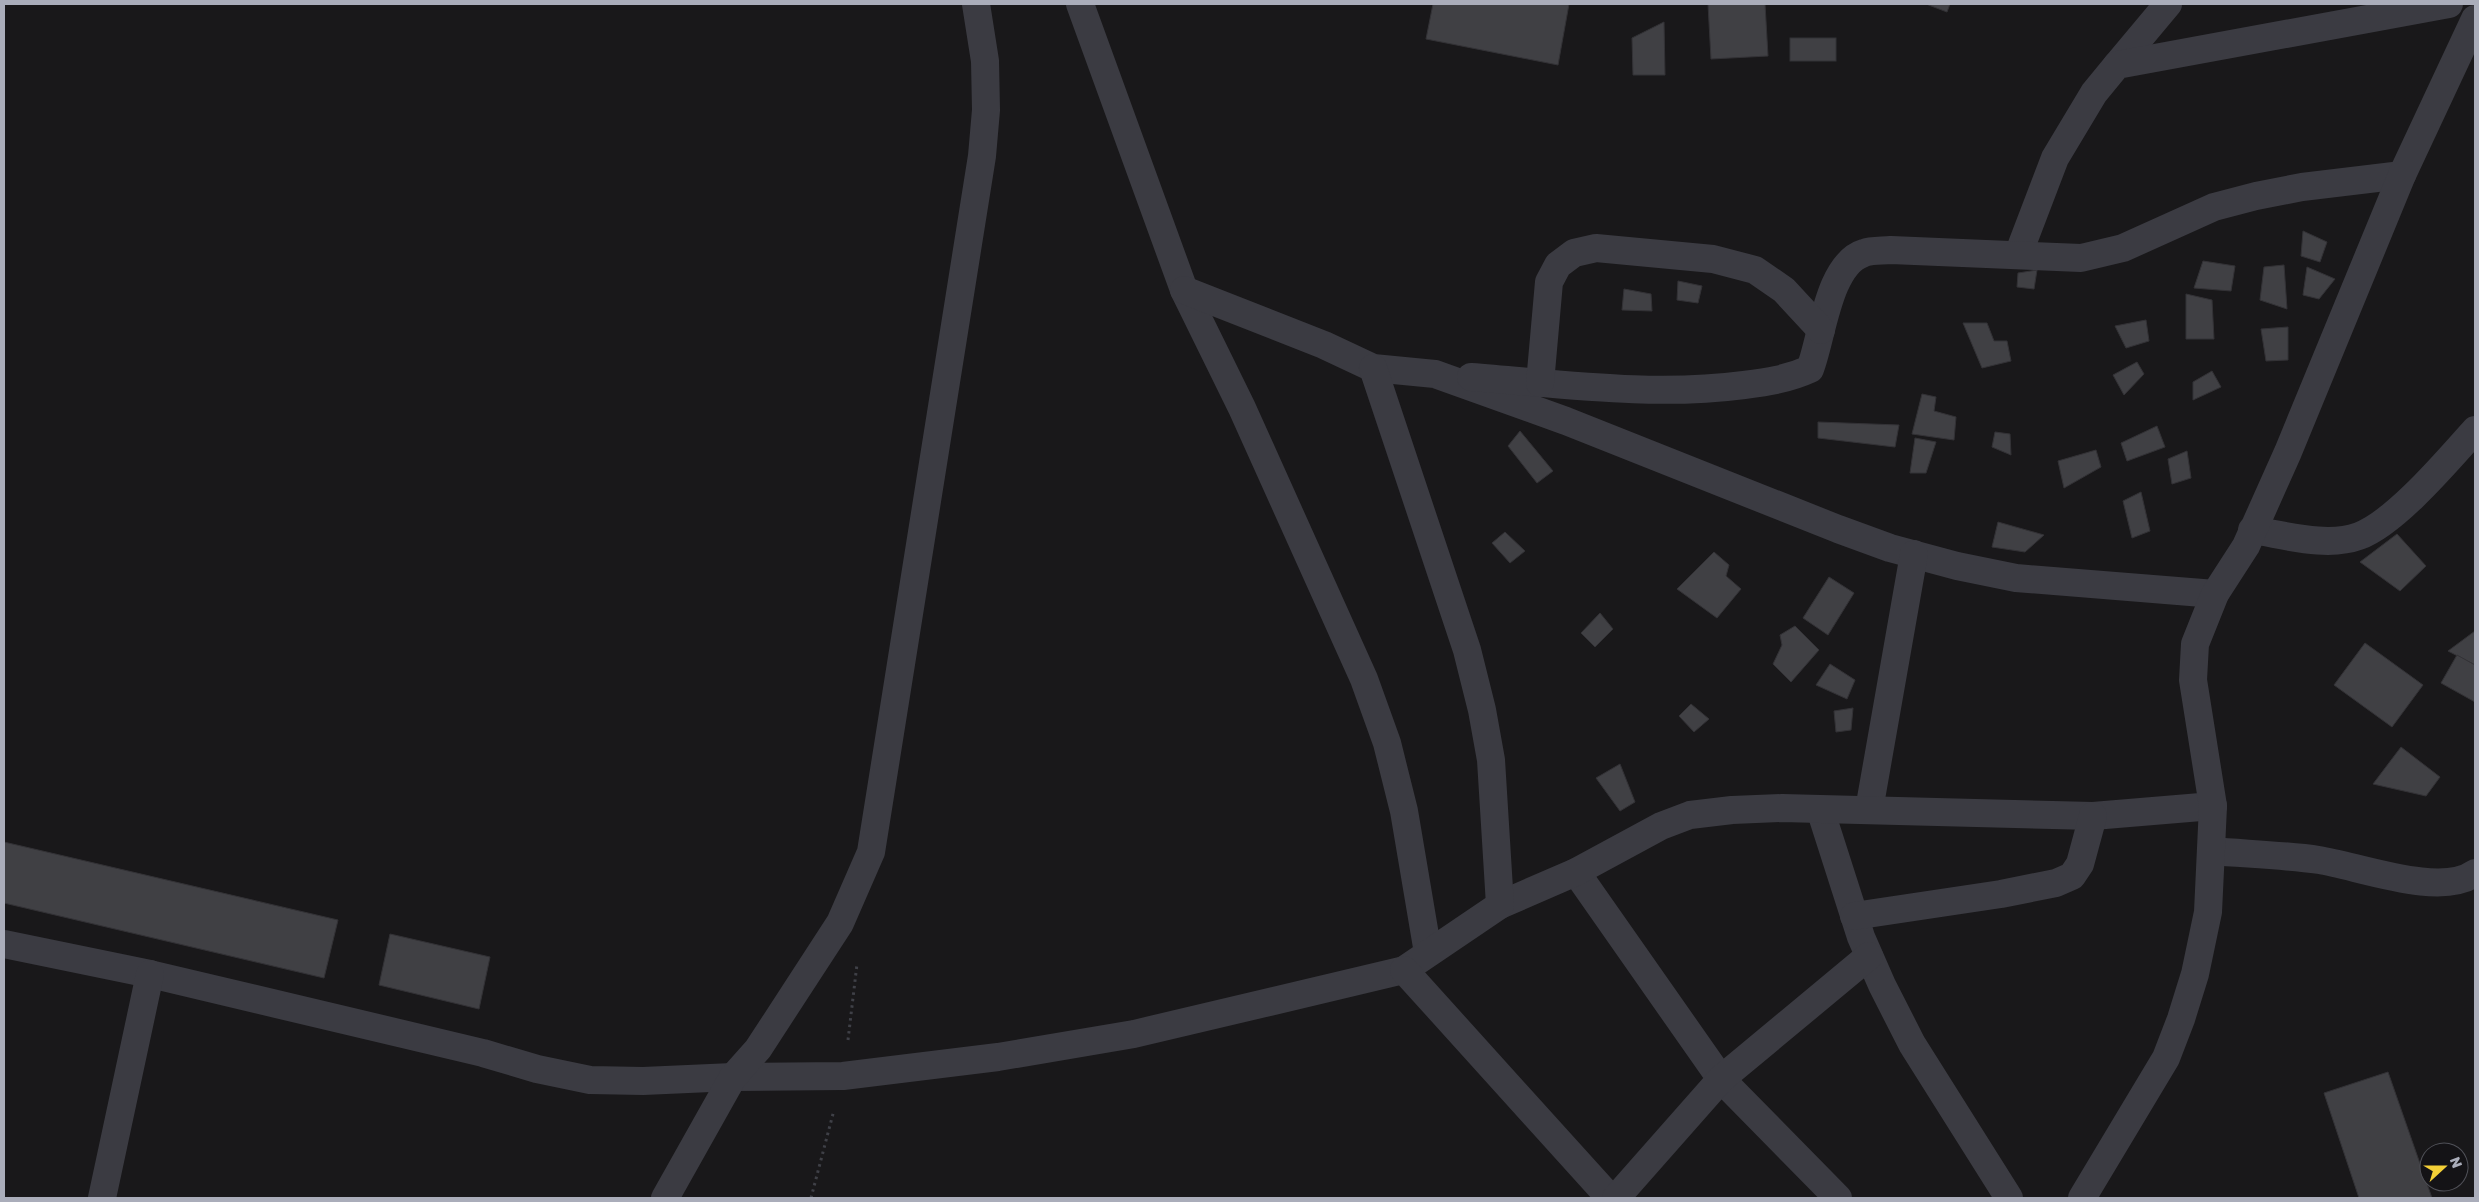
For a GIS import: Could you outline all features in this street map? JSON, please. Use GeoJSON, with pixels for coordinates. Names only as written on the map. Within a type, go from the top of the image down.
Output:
{"type":"FeatureCollection","features":[{"type":"Feature","properties":{"kind":"street"},"geometry":{"type":"LineString","coordinates":[[664,1198],[733,1077],[758,1049],[840,923],[871,852],[982,156],[986,110],[985,61],[976,4]]}},
{"type":"Feature","properties":{"kind":"street"},"geometry":{"type":"LineString","coordinates":[[1080,4],[1184,290],[1242,408],[1364,679],[1386,743],[1404,811],[1428,953]]}},
{"type":"Feature","properties":{"kind":"street"},"geometry":{"type":"LineString","coordinates":[[2018,255],[2055,158],[2094,93],[2168,4]]}},
{"type":"Feature","properties":{"kind":"street"},"geometry":{"type":"LineString","coordinates":[[2117,65],[2447,4]]}},
{"type":"Feature","properties":{"kind":"street"},"geometry":{"type":"LineString","coordinates":[[2082,1198],[2166,1058],[2195,974],[2208,912],[2213,806],[2193,680],[2195,644],[2215,594],[2246,546],[2288,452],[2402,175],[2475,20]]}},
{"type":"Feature","properties":{"kind":"street"},"geometry":{"type":"LineString","coordinates":[[1184,290],[1324,345],[1373,368],[1639,390],[1694,390],[1774,381],[1794,377],[1810,369],[1838,278],[1849,262],[1863,253],[1891,250],[2080,258],[2123,248],[2214,207],[2256,196],[2302,187],[2402,175]]}},
{"type":"Feature","properties":{"kind":"street"},"geometry":{"type":"LineString","coordinates":[[1540,383],[1549,282],[1558,265],[1574,253],[1596,248],[1713,259],[1755,270],[1784,290],[1821,330]]}},
{"type":"Feature","properties":{"kind":"street"},"geometry":{"type":"LineString","coordinates":[[1373,368],[1467,650],[1482,710],[1491,760],[1500,906]]}},
{"type":"Feature","properties":{"kind":"street"},"geometry":{"type":"LineString","coordinates":[[1435,374],[1566,421],[1838,529],[1914,554],[1957,566],[2016,578],[2215,594]]}},
{"type":"Feature","properties":{"kind":"street"},"geometry":{"type":"LineString","coordinates":[[2252,530],[2327,540],[2358,536],[2382,524],[2430,479],[2475,430]]}},
{"type":"Feature","properties":{"kind":"street"},"geometry":{"type":"LineString","coordinates":[[1869,810],[1914,554]]}},
{"type":"Feature","properties":{"kind":"street"},"geometry":{"type":"LineString","coordinates":[[4,944],[150,974],[483,1053],[537,1069],[590,1080],[642,1081],[733,1077],[843,1076],[998,1057],[1134,1034],[1404,970],[1500,906],[1576,872],[1661,826],[1690,815],[1732,810],[1820,809],[2094,816],[2213,806]]}},
{"type":"Feature","properties":{"kind":"street"},"geometry":{"type":"LineString","coordinates":[[1820,809],[1854,916],[1869,956],[1912,1044],[2009,1198]]}},
{"type":"Feature","properties":{"kind":"street"},"geometry":{"type":"LineString","coordinates":[[1854,916],[2000,894],[2056,883],[2072,876],[2080,864],[2094,816]]}},
{"type":"Feature","properties":{"kind":"street"},"geometry":{"type":"LineString","coordinates":[[2212,851],[2319,860],[2410,880],[2443,883],[2475,873]]}},
{"type":"Feature","properties":{"kind":"street"},"geometry":{"type":"LineString","coordinates":[[1576,872],[1721,1078],[1838,1198]]}},
{"type":"Feature","properties":{"kind":"street"},"geometry":{"type":"LineString","coordinates":[[1616,1198],[1721,1078],[1869,956]]}},
{"type":"Feature","properties":{"kind":"street"},"geometry":{"type":"LineString","coordinates":[[1404,970],[1610,1198]]}},
{"type":"Feature","properties":{"kind":"street"},"geometry":{"type":"LineString","coordinates":[[102,1198],[150,974]]}},
{"type":"Feature","properties":{"kind":"path"},"geometry":{"type":"LineString","coordinates":[[811,1198],[843,1076],[858,959]]}},
{"type":"Feature","properties":{"kind":"building"},"geometry":{"type":"Polygon","coordinates":[[[1433,4],[1569,4],[1558,65],[1426,39],[1433,4]]]}},
{"type":"Feature","properties":{"kind":"building"},"geometry":{"type":"Polygon","coordinates":[[[1708,4],[1765,4],[1768,56],[1711,59],[1708,4]]]}},
{"type":"Feature","properties":{"kind":"building"},"geometry":{"type":"Polygon","coordinates":[[[1926,4],[1950,4],[1947,12],[1926,4]]]}},
{"type":"Feature","properties":{"kind":"building"},"geometry":{"type":"Polygon","coordinates":[[[1664,22],[1665,75],[1633,75],[1632,38],[1664,22]]]}},
{"type":"Feature","properties":{"kind":"building"},"geometry":{"type":"Polygon","coordinates":[[[1790,38],[1836,38],[1836,61],[1790,61],[1790,38]]]}},
{"type":"Feature","properties":{"kind":"building"},"geometry":{"type":"Polygon","coordinates":[[[2303,231],[2327,242],[2320,262],[2301,256],[2303,231]]]}},
{"type":"Feature","properties":{"kind":"building"},"geometry":{"type":"Polygon","coordinates":[[[2203,261],[2235,266],[2231,291],[2194,288],[2203,261]]]}},
{"type":"Feature","properties":{"kind":"building"},"geometry":{"type":"Polygon","coordinates":[[[2284,265],[2287,309],[2260,300],[2264,267],[2284,265]]]}},
{"type":"Feature","properties":{"kind":"building"},"geometry":{"type":"Polygon","coordinates":[[[2307,267],[2335,279],[2319,299],[2303,295],[2307,267]]]}},
{"type":"Feature","properties":{"kind":"building"},"geometry":{"type":"Polygon","coordinates":[[[2037,270],[2034,289],[2017,287],[2018,273],[2037,270]]]}},
{"type":"Feature","properties":{"kind":"building"},"geometry":{"type":"Polygon","coordinates":[[[1678,281],[1702,286],[1698,303],[1677,300],[1678,281]]]}},
{"type":"Feature","properties":{"kind":"building"},"geometry":{"type":"Polygon","coordinates":[[[1624,289],[1651,294],[1652,311],[1622,310],[1624,289]]]}},
{"type":"Feature","properties":{"kind":"building"},"geometry":{"type":"Polygon","coordinates":[[[2186,294],[2212,300],[2214,339],[2186,339],[2186,294]]]}},
{"type":"Feature","properties":{"kind":"building"},"geometry":{"type":"Polygon","coordinates":[[[2146,320],[2149,341],[2126,348],[2115,326],[2146,320]]]}},
{"type":"Feature","properties":{"kind":"building"},"geometry":{"type":"Polygon","coordinates":[[[1963,323],[1987,323],[1994,341],[2007,341],[2011,361],[1982,368],[1963,323]]]}},
{"type":"Feature","properties":{"kind":"building"},"geometry":{"type":"Polygon","coordinates":[[[2288,327],[2288,360],[2266,361],[2261,329],[2288,327]]]}},
{"type":"Feature","properties":{"kind":"building"},"geometry":{"type":"Polygon","coordinates":[[[2137,362],[2144,374],[2124,395],[2113,375],[2137,362]]]}},
{"type":"Feature","properties":{"kind":"building"},"geometry":{"type":"Polygon","coordinates":[[[2212,371],[2221,387],[2193,400],[2193,382],[2212,371]]]}},
{"type":"Feature","properties":{"kind":"building"},"geometry":{"type":"Polygon","coordinates":[[[1922,394],[1936,397],[1934,411],[1956,417],[1954,440],[1912,434],[1922,394]]]}},
{"type":"Feature","properties":{"kind":"building"},"geometry":{"type":"Polygon","coordinates":[[[1818,422],[1899,425],[1895,447],[1818,438],[1818,422]]]}},
{"type":"Feature","properties":{"kind":"building"},"geometry":{"type":"Polygon","coordinates":[[[2157,426],[2165,447],[2127,461],[2121,443],[2157,426]]]}},
{"type":"Feature","properties":{"kind":"building"},"geometry":{"type":"Polygon","coordinates":[[[1520,431],[1553,471],[1537,483],[1508,446],[1520,431]]]}},
{"type":"Feature","properties":{"kind":"building"},"geometry":{"type":"Polygon","coordinates":[[[1995,432],[2010,434],[2011,455],[1992,447],[1995,432]]]}},
{"type":"Feature","properties":{"kind":"building"},"geometry":{"type":"Polygon","coordinates":[[[1915,438],[1936,442],[1926,473],[1910,473],[1915,438]]]}},
{"type":"Feature","properties":{"kind":"building"},"geometry":{"type":"Polygon","coordinates":[[[2096,450],[2101,467],[2064,488],[2058,461],[2096,450]]]}},
{"type":"Feature","properties":{"kind":"building"},"geometry":{"type":"Polygon","coordinates":[[[2187,451],[2191,478],[2172,484],[2168,459],[2187,451]]]}},
{"type":"Feature","properties":{"kind":"building"},"geometry":{"type":"Polygon","coordinates":[[[2141,492],[2150,531],[2132,538],[2123,501],[2141,492]]]}},
{"type":"Feature","properties":{"kind":"building"},"geometry":{"type":"Polygon","coordinates":[[[1998,522],[2044,535],[2025,552],[1992,547],[1998,522]]]}},
{"type":"Feature","properties":{"kind":"building"},"geometry":{"type":"Polygon","coordinates":[[[1505,532],[1525,551],[1510,563],[1492,543],[1505,532]]]}},
{"type":"Feature","properties":{"kind":"building"},"geometry":{"type":"Polygon","coordinates":[[[2397,534],[2426,566],[2400,591],[2360,562],[2397,534]]]}},
{"type":"Feature","properties":{"kind":"building"},"geometry":{"type":"Polygon","coordinates":[[[1714,552],[1729,565],[1726,576],[1741,589],[1717,618],[1677,589],[1714,552]]]}},
{"type":"Feature","properties":{"kind":"building"},"geometry":{"type":"Polygon","coordinates":[[[1829,577],[1854,593],[1828,635],[1803,618],[1829,577]]]}},
{"type":"Feature","properties":{"kind":"building"},"geometry":{"type":"Polygon","coordinates":[[[1600,613],[1613,629],[1595,647],[1581,633],[1600,613]]]}},
{"type":"Feature","properties":{"kind":"building"},"geometry":{"type":"Polygon","coordinates":[[[1795,626],[1819,650],[1791,682],[1773,664],[1782,645],[1780,635],[1795,626]]]}},
{"type":"Feature","properties":{"kind":"building"},"geometry":{"type":"Polygon","coordinates":[[[2475,631],[2475,665],[2448,651],[2475,631]]]}},
{"type":"Feature","properties":{"kind":"building"},"geometry":{"type":"Polygon","coordinates":[[[2365,643],[2423,685],[2392,727],[2334,685],[2365,643]]]}},
{"type":"Feature","properties":{"kind":"building"},"geometry":{"type":"Polygon","coordinates":[[[2457,655],[2475,665],[2475,702],[2441,683],[2457,655]]]}},
{"type":"Feature","properties":{"kind":"building"},"geometry":{"type":"Polygon","coordinates":[[[1830,664],[1855,680],[1847,699],[1816,685],[1830,664]]]}},
{"type":"Feature","properties":{"kind":"building"},"geometry":{"type":"Polygon","coordinates":[[[1691,704],[1709,719],[1694,732],[1679,716],[1691,704]]]}},
{"type":"Feature","properties":{"kind":"building"},"geometry":{"type":"Polygon","coordinates":[[[1853,708],[1851,730],[1836,732],[1834,711],[1853,708]]]}},
{"type":"Feature","properties":{"kind":"building"},"geometry":{"type":"Polygon","coordinates":[[[2401,747],[2440,777],[2426,796],[2373,784],[2401,747]]]}},
{"type":"Feature","properties":{"kind":"building"},"geometry":{"type":"Polygon","coordinates":[[[1620,764],[1635,802],[1620,811],[1596,778],[1620,764]]]}},
{"type":"Feature","properties":{"kind":"building"},"geometry":{"type":"Polygon","coordinates":[[[4,842],[338,920],[324,978],[4,903],[4,842]]]}},
{"type":"Feature","properties":{"kind":"building"},"geometry":{"type":"Polygon","coordinates":[[[390,934],[490,957],[479,1009],[379,985],[390,934]]]}},
{"type":"Feature","properties":{"kind":"building"},"geometry":{"type":"Polygon","coordinates":[[[2388,1072],[2419,1161],[2419,1192],[2430,1192],[2432,1198],[2359,1198],[2324,1093],[2388,1072]]]}}]}
